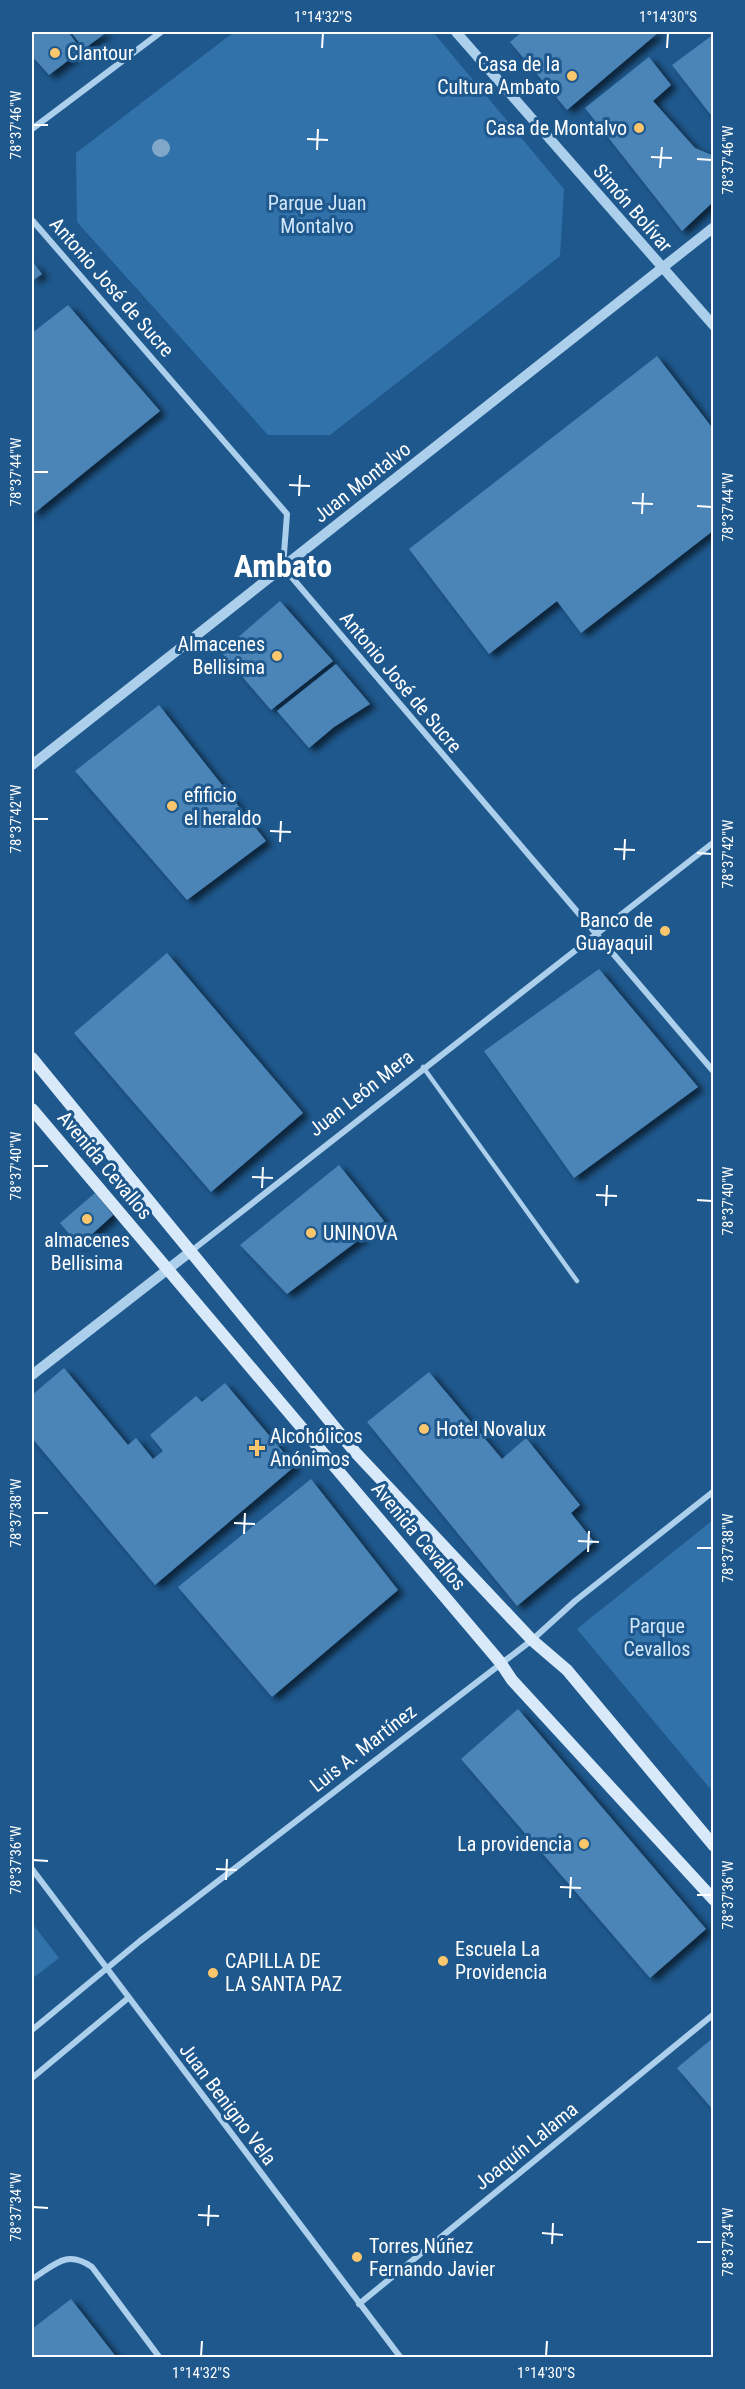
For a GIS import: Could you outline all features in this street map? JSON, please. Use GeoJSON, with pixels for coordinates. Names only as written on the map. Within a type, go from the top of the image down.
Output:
{"type":"FeatureCollection","features":[{"type":"Feature","properties":{"kind":"main road","name":"Avenida Cevallos"},"geometry":{"type":"LineString","coordinates":[[32,1058],[355,1452],[532,1640],[567,1670],[714,1846]]}},
{"type":"Feature","properties":{"kind":"main road","name":"Avenida Cevallos"},"geometry":{"type":"LineString","coordinates":[[32,1109],[500,1662],[512,1680],[714,1899]]}},
{"type":"Feature","properties":{"kind":"street"},"geometry":{"type":"LineString","coordinates":[[32,129],[161,32]]}},
{"type":"Feature","properties":{"kind":"street","name":"Simón Bolívar"},"geometry":{"type":"LineString","coordinates":[[456,32],[714,326]]}},
{"type":"Feature","properties":{"kind":"street","name":"Antonio José de Sucre"},"geometry":{"type":"LineString","coordinates":[[32,220],[286,514],[283,567],[594,935],[714,1072]]}},
{"type":"Feature","properties":{"kind":"street","name":"Juan Montalvo"},"geometry":{"type":"LineString","coordinates":[[32,765],[714,227]]}},
{"type":"Feature","properties":{"kind":"street","name":"Juan León Mera"},"geometry":{"type":"LineString","coordinates":[[32,1375],[423,1067],[714,842]]}},
{"type":"Feature","properties":{"kind":"street","name":"Luis A. Martínez"},"geometry":{"type":"LineString","coordinates":[[32,2030],[500,1662],[532,1640],[575,1601],[714,1491]]}},
{"type":"Feature","properties":{"kind":"street","name":"Juan Benigno Vela"},"geometry":{"type":"LineString","coordinates":[[32,1869],[401,2358]]}},
{"type":"Feature","properties":{"kind":"street"},"geometry":{"type":"LineString","coordinates":[[32,2078],[128,1999]]}},
{"type":"Feature","properties":{"kind":"street","name":"Joaquín Lalama"},"geometry":{"type":"LineString","coordinates":[[359,2304],[714,2014]]}},
{"type":"Feature","properties":{"kind":"street"},"geometry":{"type":"LineString","coordinates":[[32,2279],[66,2258],[79,2258],[92,2267],[160,2358]]}},
{"type":"Feature","properties":{"kind":"lane"},"geometry":{"type":"LineString","coordinates":[[423,1067],[576,1281]]}},
{"type":"Feature","properties":{"kind":"green space","name":"Parque Juan Montalvo"},"geometry":{"type":"Polygon","coordinates":[[[234,32],[433,32],[564,189],[560,256],[330,435],[268,435],[77,222],[76,153],[234,32]]]}},
{"type":"Feature","properties":{"kind":"green space","name":"Parque Cevallos"},"geometry":{"type":"Polygon","coordinates":[[[713,1520],[713,1792],[577,1629],[713,1520]]]}},
{"type":"Feature","properties":{"kind":"green space"},"geometry":{"type":"Polygon","coordinates":[[[32,1923],[59,1958],[32,1979],[32,1923]]]}},
{"type":"Feature","properties":{"kind":"building","name":"Clantour"},"geometry":{"type":"Polygon","coordinates":[[[32,32],[68,32],[82,50],[49,75],[32,56],[32,32]]]}},
{"type":"Feature","properties":{"kind":"building"},"geometry":{"type":"Polygon","coordinates":[[[71,32],[107,32],[84,49],[71,32]]]}},
{"type":"Feature","properties":{"kind":"building","name":"Casa de la Cultura Ambato"},"geometry":{"type":"Polygon","coordinates":[[[522,32],[659,32],[567,110],[510,42],[522,32]]]}},
{"type":"Feature","properties":{"kind":"building"},"geometry":{"type":"Polygon","coordinates":[[[714,34],[714,119],[672,65],[714,34]]]}},
{"type":"Feature","properties":{"kind":"building","name":"Casa de Montalvo"},"geometry":{"type":"Polygon","coordinates":[[[649,57],[671,85],[653,101],[695,148],[714,156],[714,201],[682,231],[585,108],[649,57]]]}},
{"type":"Feature","properties":{"kind":"building"},"geometry":{"type":"Polygon","coordinates":[[[32,261],[42,274],[32,281],[32,261]]]}},
{"type":"Feature","properties":{"kind":"building"},"geometry":{"type":"Polygon","coordinates":[[[68,305],[160,411],[32,515],[32,333],[68,305]]]}},
{"type":"Feature","properties":{"kind":"building"},"geometry":{"type":"Polygon","coordinates":[[[657,356],[714,430],[714,530],[581,633],[557,601],[489,654],[409,549],[657,356]]]}},
{"type":"Feature","properties":{"kind":"building","name":"Almacenes Bellisima"},"geometry":{"type":"Polygon","coordinates":[[[280,601],[333,661],[271,710],[221,652],[280,601]]]}},
{"type":"Feature","properties":{"kind":"building"},"geometry":{"type":"Polygon","coordinates":[[[336,664],[370,704],[334,727],[309,748],[277,711],[336,664]]]}},
{"type":"Feature","properties":{"kind":"building","name":"efificio el heraldo"},"geometry":{"type":"Polygon","coordinates":[[[159,705],[266,841],[187,900],[75,771],[159,705]]]}},
{"type":"Feature","properties":{"kind":"building"},"geometry":{"type":"Polygon","coordinates":[[[167,953],[303,1113],[211,1192],[74,1033],[167,953]]]}},
{"type":"Feature","properties":{"kind":"building"},"geometry":{"type":"Polygon","coordinates":[[[599,969],[698,1087],[574,1178],[484,1051],[599,969]]]}},
{"type":"Feature","properties":{"kind":"building","name":"UNINOVA"},"geometry":{"type":"Polygon","coordinates":[[[339,1165],[384,1221],[287,1294],[240,1245],[339,1165]]]}},
{"type":"Feature","properties":{"kind":"building","name":"almacenes Bellisima"},"geometry":{"type":"Polygon","coordinates":[[[95,1193],[113,1215],[79,1246],[60,1223],[95,1193]]]}},
{"type":"Feature","properties":{"kind":"building"},"geometry":{"type":"Polygon","coordinates":[[[64,1368],[128,1445],[136,1438],[153,1459],[163,1451],[150,1435],[196,1396],[202,1402],[225,1383],[295,1466],[155,1585],[32,1438],[32,1395],[64,1368]]]}},
{"type":"Feature","properties":{"kind":"building"},"geometry":{"type":"Polygon","coordinates":[[[429,1372],[502,1459],[526,1438],[580,1505],[571,1513],[594,1542],[517,1606],[367,1422],[429,1372]]]}},
{"type":"Feature","properties":{"kind":"building"},"geometry":{"type":"Polygon","coordinates":[[[311,1479],[398,1590],[272,1697],[178,1587],[311,1479]]]}},
{"type":"Feature","properties":{"kind":"building","name":"La providencia"},"geometry":{"type":"Polygon","coordinates":[[[518,1709],[706,1929],[650,1978],[461,1759],[518,1709]]]}},
{"type":"Feature","properties":{"kind":"building"},"geometry":{"type":"Polygon","coordinates":[[[714,2037],[714,2111],[677,2068],[714,2037]]]}},
{"type":"Feature","properties":{"kind":"building"},"geometry":{"type":"Polygon","coordinates":[[[71,2299],[117,2358],[32,2358],[32,2329],[71,2299]]]}},
{"type":"Feature","properties":{"kind":"place","name":"Clantour"},"geometry":{"type":"Point","coordinates":[55,53]}},
{"type":"Feature","properties":{"kind":"place","name":"Casa de la Cultura Ambato"},"geometry":{"type":"Point","coordinates":[572,76]}},
{"type":"Feature","properties":{"kind":"place","name":"Casa de Montalvo"},"geometry":{"type":"Point","coordinates":[639,128]}},
{"type":"Feature","properties":{"kind":"place","name":"Almacenes Bellisima"},"geometry":{"type":"Point","coordinates":[277,656]}},
{"type":"Feature","properties":{"kind":"place","name":"efificio el heraldo"},"geometry":{"type":"Point","coordinates":[172,806]}},
{"type":"Feature","properties":{"kind":"place","name":"Banco de Guayaquil"},"geometry":{"type":"Point","coordinates":[665,931]}},
{"type":"Feature","properties":{"kind":"place","name":"almacenes Bellisima"},"geometry":{"type":"Point","coordinates":[87,1219]}},
{"type":"Feature","properties":{"kind":"place","name":"UNINOVA"},"geometry":{"type":"Point","coordinates":[311,1233]}},
{"type":"Feature","properties":{"kind":"place","name":"Hotel Novalux"},"geometry":{"type":"Point","coordinates":[424,1429]}},
{"type":"Feature","properties":{"kind":"place","name":"Alcohólicos Anónimos"},"geometry":{"type":"Point","coordinates":[257,1448]}},
{"type":"Feature","properties":{"kind":"place","name":"La providencia"},"geometry":{"type":"Point","coordinates":[584,1844]}},
{"type":"Feature","properties":{"kind":"place","name":"Escuela La Providencia"},"geometry":{"type":"Point","coordinates":[443,1961]}},
{"type":"Feature","properties":{"kind":"place","name":"CAPILLA DE LA SANTA PAZ"},"geometry":{"type":"Point","coordinates":[213,1973]}},
{"type":"Feature","properties":{"kind":"place","name":"Torres Núñez Fernando Javier"},"geometry":{"type":"Point","coordinates":[357,2257]}},
{"type":"Feature","properties":{"kind":"district","name":"Ambato"},"geometry":{"type":"Point","coordinates":[283,566]}}]}
